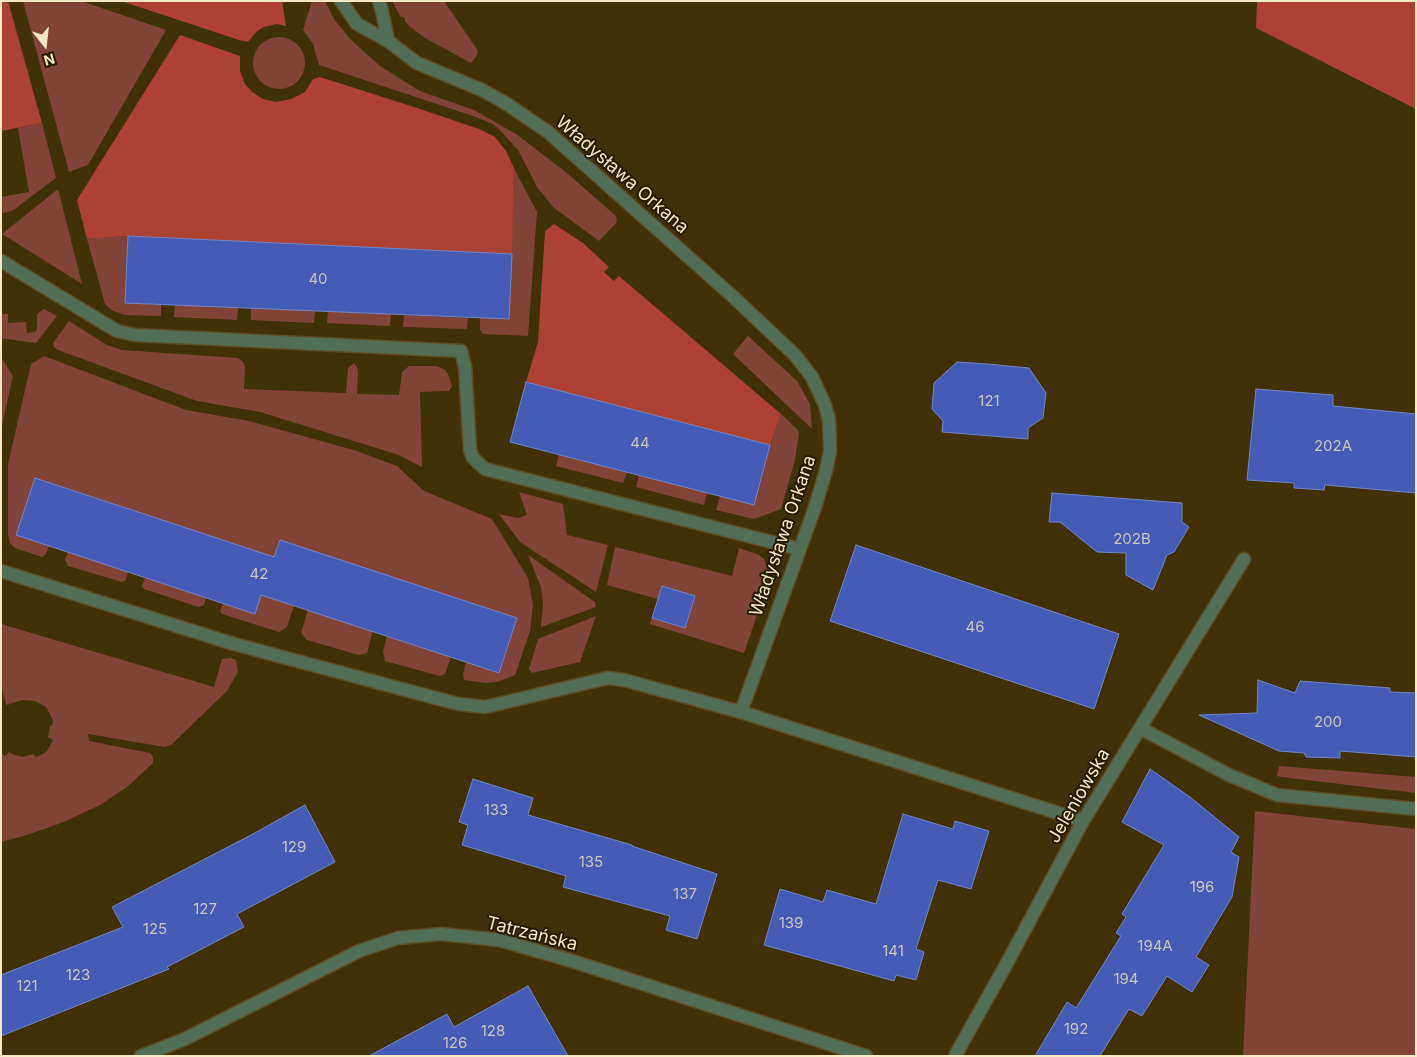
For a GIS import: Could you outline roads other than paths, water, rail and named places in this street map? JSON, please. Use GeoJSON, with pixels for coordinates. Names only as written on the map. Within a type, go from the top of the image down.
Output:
{"type":"FeatureCollection","features":[{"type":"Feature","properties":{"kind":"street","name":"Władysława Orkana"},"geometry":{"type":"LineString","coordinates":[[341,1],[356,24],[388,41],[417,63],[482,90],[507,104],[548,132],[730,294],[802,363],[812,377],[826,405],[831,434],[826,471],[741,712]]}},
{"type":"Feature","properties":{"kind":"street"},"geometry":{"type":"LineString","coordinates":[[379,1],[388,41]]}},
{"type":"Feature","properties":{"kind":"street"},"geometry":{"type":"LineString","coordinates":[[1,261],[117,331],[135,335],[461,351],[465,366],[470,450],[473,458],[485,469],[799,549]]}},
{"type":"Feature","properties":{"kind":"street","name":"Jeleniowska"},"geometry":{"type":"LineString","coordinates":[[955,1056],[1083,821],[1244,559]]}},
{"type":"Feature","properties":{"kind":"street"},"geometry":{"type":"LineString","coordinates":[[1,571],[234,644],[458,704],[485,707],[608,678],[624,680],[741,712],[1083,821]]}},
{"type":"Feature","properties":{"kind":"street"},"geometry":{"type":"LineString","coordinates":[[1140,728],[1229,775],[1277,795],[1416,809]]}},
{"type":"Feature","properties":{"kind":"street","name":"Tatrzańska"},"geometry":{"type":"LineString","coordinates":[[141,1056],[185,1040],[359,951],[398,938],[441,934],[499,940],[572,961],[866,1056]]}}]}
